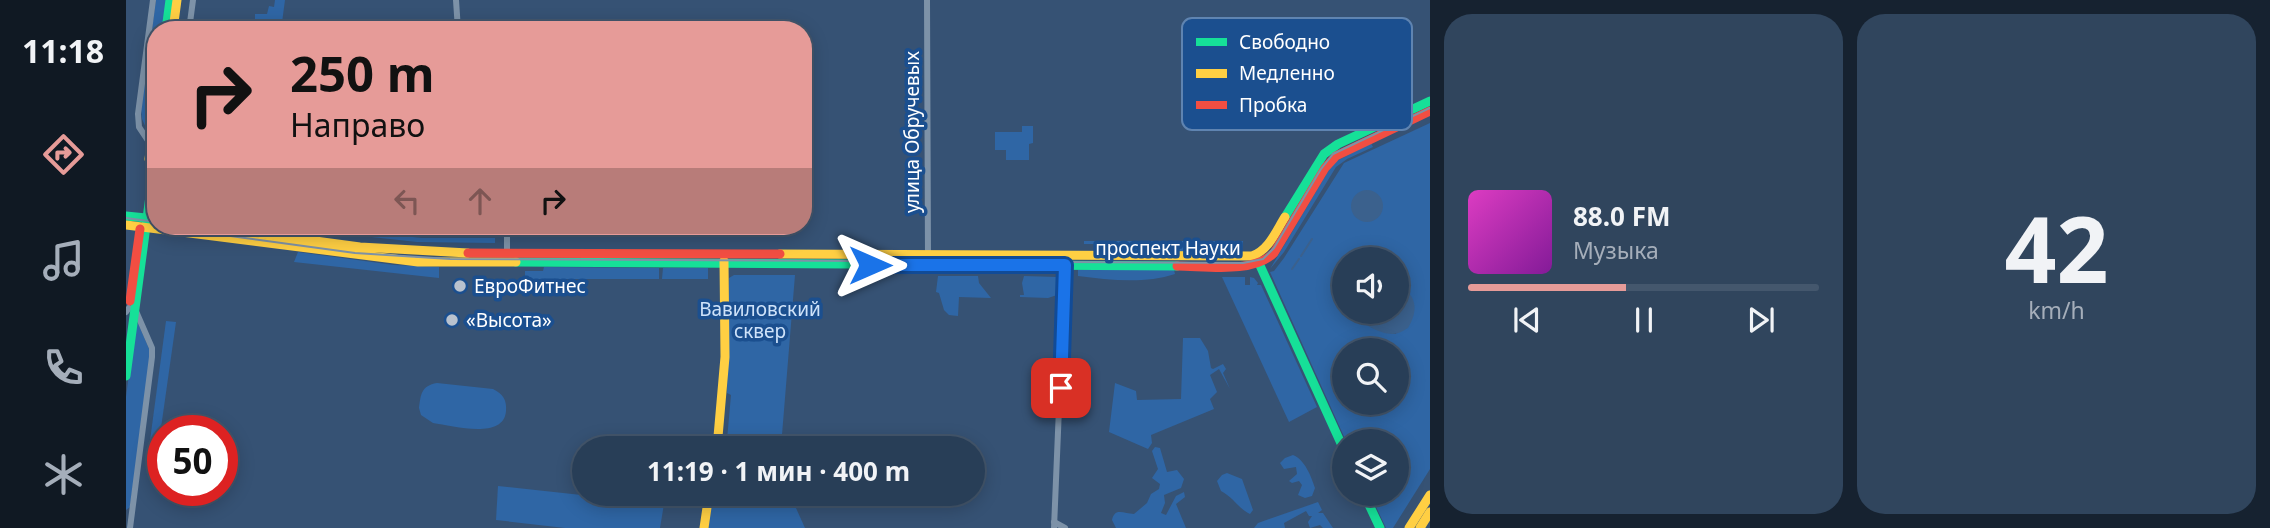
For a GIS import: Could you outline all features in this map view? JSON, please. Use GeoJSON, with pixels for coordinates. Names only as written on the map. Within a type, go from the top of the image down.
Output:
{"type":"FeatureCollection","features":[{"type":"Feature","properties":{"kind":"main road"},"geometry":{"type":"LineString","coordinates":[[167,21],[170,0]]}},
{"type":"Feature","properties":{"kind":"main road"},"geometry":{"type":"LineString","coordinates":[[174,21],[177,0]]}},
{"type":"Feature","properties":{"kind":"main road","name":"проспект Науки"},"geometry":{"type":"LineString","coordinates":[[1412,110],[1430,101]]}},
{"type":"Feature","properties":{"kind":"main road","name":"проспект Науки"},"geometry":{"type":"LineString","coordinates":[[1412,120],[1430,111]]}},
{"type":"Feature","properties":{"kind":"main road","name":"проспект Науки"},"geometry":{"type":"LineString","coordinates":[[1258,260],[1316,165],[1330,149],[1370,130]]}},
{"type":"Feature","properties":{"kind":"main road","name":"проспект Науки"},"geometry":{"type":"LineString","coordinates":[[227,235],[407,261],[1258,260],[1274,253],[1325,168],[1336,156],[1390,130]]}},
{"type":"Feature","properties":{"kind":"main road","name":"проспект Науки"},"geometry":{"type":"LineString","coordinates":[[126,216],[146,222]]}},
{"type":"Feature","properties":{"kind":"main road"},"geometry":{"type":"LineString","coordinates":[[126,332],[146,222]]}},
{"type":"Feature","properties":{"kind":"main road","name":"проспект Науки"},"geometry":{"type":"LineString","coordinates":[[126,225],[146,222]]}},
{"type":"Feature","properties":{"kind":"main road","name":"проспект Науки"},"geometry":{"type":"LineString","coordinates":[[273,235],[380,249],[724,259]]}},
{"type":"Feature","properties":{"kind":"main road"},"geometry":{"type":"LineString","coordinates":[[718,436],[725,357],[724,259]]}},
{"type":"Feature","properties":{"kind":"main road"},"geometry":{"type":"LineString","coordinates":[[1258,260],[1334,429]]}},
{"type":"Feature","properties":{"kind":"main road"},"geometry":{"type":"LineString","coordinates":[[126,376],[130,309]]}},
{"type":"Feature","properties":{"kind":"main road"},"geometry":{"type":"LineString","coordinates":[[1409,528],[1430,495]]}},
{"type":"Feature","properties":{"kind":"main road"},"geometry":{"type":"LineString","coordinates":[[704,528],[707,506]]}},
{"type":"Feature","properties":{"kind":"main road"},"geometry":{"type":"LineString","coordinates":[[1370,506],[1380,528]]}},
{"type":"Feature","properties":{"kind":"main road"},"geometry":{"type":"LineString","coordinates":[[1420,528],[1430,512]]}},
{"type":"Feature","properties":{"kind":"street"},"geometry":{"type":"LineString","coordinates":[[150,21],[153,0]]}},
{"type":"Feature","properties":{"kind":"street"},"geometry":{"type":"LineString","coordinates":[[190,21],[193,0]]}},
{"type":"Feature","properties":{"kind":"street"},"geometry":{"type":"LineString","coordinates":[[456,0],[457,21]]}},
{"type":"Feature","properties":{"kind":"street","name":"улица Обручевых"},"geometry":{"type":"LineString","coordinates":[[927,0],[928,260]]}},
{"type":"Feature","properties":{"kind":"street"},"geometry":{"type":"LineString","coordinates":[[147,46],[138,114],[139,127],[147,139]]}},
{"type":"Feature","properties":{"kind":"street"},"geometry":{"type":"LineString","coordinates":[[507,254],[508,235]]}},
{"type":"Feature","properties":{"kind":"street"},"geometry":{"type":"LineString","coordinates":[[1065,261],[1054,525],[1065,528]]}},
{"type":"Feature","properties":{"kind":"street"},"geometry":{"type":"LineString","coordinates":[[130,309],[152,348],[129,514],[130,528]]}},
{"type":"Feature","properties":{"kind":"green space"},"geometry":{"type":"Polygon","coordinates":[[[156,0],[167,0],[164,21],[153,21],[156,0]]]}},
{"type":"Feature","properties":{"kind":"green space"},"geometry":{"type":"Polygon","coordinates":[[[275,0],[285,0],[282,21],[255,21],[255,14],[267,14],[269,6],[274,7],[275,0]]]}},
{"type":"Feature","properties":{"kind":"green space"},"geometry":{"type":"Polygon","coordinates":[[[147,65],[147,130],[141,109],[147,65]]]}},
{"type":"Feature","properties":{"kind":"green space"},"geometry":{"type":"Polygon","coordinates":[[[1430,123],[1430,469],[1409,502],[1409,429],[1341,429],[1334,415],[1409,415],[1409,338],[1332,338],[1332,410],[1270,272],[1274,271],[1344,163],[1430,123]]]}},
{"type":"Feature","properties":{"kind":"green space"},"geometry":{"type":"Polygon","coordinates":[[[1022,126],[1033,126],[1029,160],[1006,160],[1006,150],[995,150],[995,132],[1022,132],[1022,126]]]}},
{"type":"Feature","properties":{"kind":"green space"},"geometry":{"type":"Polygon","coordinates":[[[1371,143],[1373,147],[1336,167],[1284,252],[1270,269],[1333,163],[1371,143]]]}},
{"type":"Feature","properties":{"kind":"green space"},"geometry":{"type":"Polygon","coordinates":[[[353,235],[495,238],[495,243],[417,242],[353,235]]]}},
{"type":"Feature","properties":{"kind":"green space"},"geometry":{"type":"Polygon","coordinates":[[[1084,241],[1165,241],[1166,253],[1121,253],[1121,244],[1084,244],[1084,241]]]}},
{"type":"Feature","properties":{"kind":"green space"},"geometry":{"type":"Polygon","coordinates":[[[1169,241],[1243,241],[1242,253],[1169,252],[1169,241]]]}},
{"type":"Feature","properties":{"kind":"green space"},"geometry":{"type":"Polygon","coordinates":[[[298,252],[394,265],[439,267],[439,278],[294,262],[298,252]]]}},
{"type":"Feature","properties":{"kind":"green space"},"geometry":{"type":"Polygon","coordinates":[[[544,267],[659,268],[659,279],[525,279],[525,271],[543,271],[544,267]]]}},
{"type":"Feature","properties":{"kind":"green space"},"geometry":{"type":"Polygon","coordinates":[[[663,268],[708,268],[708,279],[662,279],[663,268]]]}},
{"type":"Feature","properties":{"kind":"green space"},"geometry":{"type":"Polygon","coordinates":[[[1078,270],[1174,270],[1175,274],[1152,279],[1114,280],[1078,276],[1078,270]]]}},
{"type":"Feature","properties":{"kind":"green space","name":"Вавиловский сквер"},"geometry":{"type":"Polygon","coordinates":[[[734,275],[795,275],[782,436],[727,436],[731,395],[727,393],[729,278],[734,275]]]}},
{"type":"Feature","properties":{"kind":"green space"},"geometry":{"type":"Polygon","coordinates":[[[938,276],[978,276],[979,283],[991,298],[959,297],[958,316],[949,315],[944,310],[939,293],[936,292],[938,276]]]}},
{"type":"Feature","properties":{"kind":"green space"},"geometry":{"type":"Polygon","coordinates":[[[1024,276],[1057,277],[1057,295],[1048,298],[1020,297],[1024,295],[1024,276]]]}},
{"type":"Feature","properties":{"kind":"green space"},"geometry":{"type":"Polygon","coordinates":[[[1222,277],[1245,277],[1245,285],[1250,285],[1250,277],[1254,278],[1257,285],[1261,285],[1317,407],[1289,422],[1222,277]]]}},
{"type":"Feature","properties":{"kind":"green space"},"geometry":{"type":"Polygon","coordinates":[[[166,321],[176,322],[163,415],[153,415],[166,321]]]}},
{"type":"Feature","properties":{"kind":"green space"},"geometry":{"type":"Polygon","coordinates":[[[138,323],[150,351],[150,362],[130,507],[126,510],[126,397],[135,328],[138,323]]]}},
{"type":"Feature","properties":{"kind":"green space"},"geometry":{"type":"Polygon","coordinates":[[[1183,338],[1200,338],[1208,351],[1211,368],[1223,364],[1226,369],[1223,373],[1230,389],[1219,369],[1210,375],[1217,392],[1210,399],[1214,409],[1151,435],[1152,443],[1148,449],[1109,432],[1115,383],[1136,391],[1137,400],[1181,399],[1183,338]]]}},
{"type":"Feature","properties":{"kind":"green space"},"geometry":{"type":"Polygon","coordinates":[[[437,383],[493,389],[504,398],[506,404],[503,420],[497,426],[476,429],[433,423],[421,415],[419,408],[423,391],[437,383]]]}},
{"type":"Feature","properties":{"kind":"green space"},"geometry":{"type":"Polygon","coordinates":[[[1155,447],[1160,448],[1167,472],[1177,470],[1184,479],[1181,488],[1164,495],[1165,503],[1161,513],[1166,515],[1176,496],[1184,492],[1185,497],[1176,504],[1186,528],[1116,528],[1112,520],[1115,514],[1134,514],[1147,503],[1151,494],[1159,489],[1160,484],[1152,478],[1158,469],[1152,451],[1155,447]]]}},
{"type":"Feature","properties":{"kind":"green space"},"geometry":{"type":"Polygon","coordinates":[[[1293,455],[1304,464],[1309,474],[1315,488],[1312,496],[1305,498],[1298,495],[1302,485],[1299,481],[1289,481],[1297,474],[1296,467],[1284,469],[1280,463],[1293,455]]]}},
{"type":"Feature","properties":{"kind":"green space"},"geometry":{"type":"Polygon","coordinates":[[[1227,473],[1242,479],[1253,510],[1250,514],[1221,491],[1217,481],[1227,473]]]}},
{"type":"Feature","properties":{"kind":"green space"},"geometry":{"type":"Polygon","coordinates":[[[498,486],[572,494],[572,506],[664,506],[660,528],[565,528],[496,520],[498,486]]]}},
{"type":"Feature","properties":{"kind":"green space"},"geometry":{"type":"Polygon","coordinates":[[[1318,502],[1322,510],[1318,513],[1323,513],[1333,528],[1323,528],[1320,525],[1310,528],[1308,522],[1312,516],[1306,511],[1284,523],[1285,528],[1254,528],[1258,523],[1318,502]]]}},
{"type":"Feature","properties":{"kind":"green space"},"geometry":{"type":"Polygon","coordinates":[[[712,506],[795,506],[805,528],[708,528],[712,506]]]}},
{"type":"Feature","properties":{"kind":"green space"},"geometry":{"type":"Polygon","coordinates":[[[1376,506],[1407,506],[1393,528],[1386,528],[1376,506]]]}},
{"type":"Feature","properties":{"kind":"shaded area"},"geometry":{"type":"Polygon","coordinates":[[[1367,190],[1379,194],[1383,206],[1379,218],[1367,222],[1355,218],[1351,206],[1355,194],[1367,190]]]}},
{"type":"Feature","properties":{"kind":"shaded area"},"geometry":{"type":"Polygon","coordinates":[[[1409,293],[1415,309],[1408,328],[1387,334],[1366,324],[1409,324],[1409,293]]]}},
{"type":"Feature","properties":{"kind":"waterway"},"geometry":{"type":"LineString","coordinates":[[1301,256],[1312,239]]}},
{"type":"Feature","properties":{"kind":"waterway"},"geometry":{"type":"LineString","coordinates":[[1292,269],[1299,259]]}},
{"type":"Feature","properties":{"kind":"tram line"},"geometry":{"type":"LineString","coordinates":[[1412,117],[1430,108]]}},
{"type":"Feature","properties":{"kind":"tram line"},"geometry":{"type":"LineString","coordinates":[[223,235],[355,253],[450,259],[1243,263],[1263,259],[1274,248],[1321,169],[1333,154],[1384,130]]}},
{"type":"Feature","properties":{"kind":"tram line"},"geometry":{"type":"LineString","coordinates":[[126,218],[147,221]]}},
{"type":"Feature","properties":{"kind":"traffic: fast"},"geometry":{"type":"LineString","coordinates":[[167,21],[170,0]]}},
{"type":"Feature","properties":{"kind":"traffic: fast"},"geometry":{"type":"LineString","coordinates":[[1412,109],[1430,101]]}},
{"type":"Feature","properties":{"kind":"traffic: fast"},"geometry":{"type":"LineString","coordinates":[[1285,217],[1324,154],[1368,130]]}},
{"type":"Feature","properties":{"kind":"traffic: fast"},"geometry":{"type":"LineString","coordinates":[[126,216],[147,218]]}},
{"type":"Feature","properties":{"kind":"traffic: fast"},"geometry":{"type":"LineString","coordinates":[[126,376],[147,218]]}},
{"type":"Feature","properties":{"kind":"traffic: fast"},"geometry":{"type":"LineString","coordinates":[[1258,261],[1334,429]]}},
{"type":"Feature","properties":{"kind":"traffic: fast"},"geometry":{"type":"LineString","coordinates":[[516,262],[1177,266]]}},
{"type":"Feature","properties":{"kind":"traffic: fast"},"geometry":{"type":"LineString","coordinates":[[1370,506],[1380,528]]}},
{"type":"Feature","properties":{"kind":"traffic: slow"},"geometry":{"type":"LineString","coordinates":[[174,21],[177,0]]}},
{"type":"Feature","properties":{"kind":"traffic: slow"},"geometry":{"type":"LineString","coordinates":[[780,254],[1252,256],[1268,245],[1285,217]]}},
{"type":"Feature","properties":{"kind":"traffic: slow"},"geometry":{"type":"LineString","coordinates":[[126,225],[147,228]]}},
{"type":"Feature","properties":{"kind":"traffic: slow"},"geometry":{"type":"LineString","coordinates":[[205,235],[418,262],[516,262]]}},
{"type":"Feature","properties":{"kind":"traffic: slow"},"geometry":{"type":"LineString","coordinates":[[270,235],[360,247],[468,253]]}},
{"type":"Feature","properties":{"kind":"traffic: slow"},"geometry":{"type":"LineString","coordinates":[[718,436],[725,357],[724,261]]}},
{"type":"Feature","properties":{"kind":"traffic: slow"},"geometry":{"type":"LineString","coordinates":[[1409,528],[1430,495]]}},
{"type":"Feature","properties":{"kind":"traffic: slow"},"geometry":{"type":"LineString","coordinates":[[704,528],[707,506]]}},
{"type":"Feature","properties":{"kind":"traffic: slow"},"geometry":{"type":"LineString","coordinates":[[1420,528],[1430,512]]}},
{"type":"Feature","properties":{"kind":"traffic: jam"},"geometry":{"type":"LineString","coordinates":[[1412,120],[1430,111]]}},
{"type":"Feature","properties":{"kind":"traffic: jam"},"geometry":{"type":"LineString","coordinates":[[1177,266],[1228,267],[1265,260],[1274,253],[1325,168],[1336,156],[1390,130]]}},
{"type":"Feature","properties":{"kind":"traffic: jam"},"geometry":{"type":"LineString","coordinates":[[130,301],[140,229]]}},
{"type":"Feature","properties":{"kind":"traffic: jam"},"geometry":{"type":"LineString","coordinates":[[468,253],[780,254]]}},
{"type":"Feature","properties":{"kind":"place","name":"ЕвроФитнес"},"geometry":{"type":"Point","coordinates":[460,286]}},
{"type":"Feature","properties":{"kind":"place","name":"«Высота»"},"geometry":{"type":"Point","coordinates":[452,320]}},
{"type":"Feature","properties":{"kind":"route"},"geometry":{"type":"LineString","coordinates":[[870,265],[1065,265],[1061,388]]}}]}
